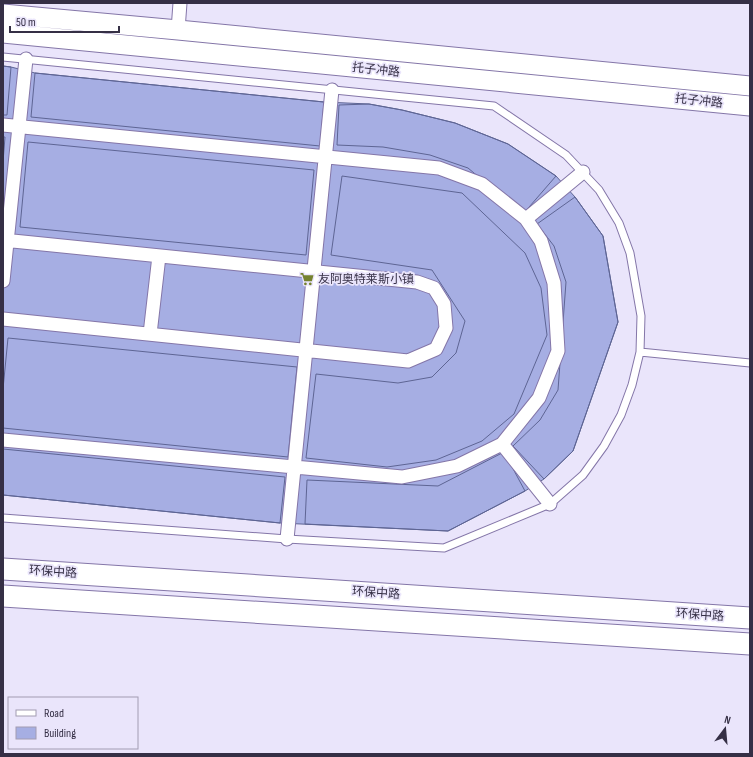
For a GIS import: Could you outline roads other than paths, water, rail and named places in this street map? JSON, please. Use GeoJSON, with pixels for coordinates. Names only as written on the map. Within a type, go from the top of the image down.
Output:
{"type":"FeatureCollection","features":[{"type":"Feature","properties":{"kind":"main road","name":"环保中路"},"geometry":{"type":"LineString","coordinates":[[3,569],[750,618]]}},
{"type":"Feature","properties":{"kind":"main road"},"geometry":{"type":"LineString","coordinates":[[3,596],[750,644]]}},
{"type":"Feature","properties":{"kind":"street"},"geometry":{"type":"LineString","coordinates":[[178,30],[180,3]]}},
{"type":"Feature","properties":{"kind":"street","name":"托子冲路"},"geometry":{"type":"LineString","coordinates":[[3,14],[750,86]]}},
{"type":"Feature","properties":{"kind":"street","name":"托子冲路"},"geometry":{"type":"LineString","coordinates":[[3,33],[750,106]]}},
{"type":"Feature","properties":{"kind":"street"},"geometry":{"type":"LineString","coordinates":[[3,281],[5,240],[26,59]]}},
{"type":"Feature","properties":{"kind":"street"},"geometry":{"type":"LineString","coordinates":[[287,539],[332,90]]}},
{"type":"Feature","properties":{"kind":"street"},"geometry":{"type":"LineString","coordinates":[[3,125],[439,168],[482,184],[526,219],[541,241],[554,283],[558,351],[539,398],[502,444],[457,466],[402,477],[3,440]]}},
{"type":"Feature","properties":{"kind":"street"},"geometry":{"type":"LineString","coordinates":[[526,219],[583,172]]}},
{"type":"Feature","properties":{"kind":"street"},"geometry":{"type":"LineString","coordinates":[[3,319],[408,361],[436,349],[446,328],[444,304],[434,288],[417,282],[5,240]]}},
{"type":"Feature","properties":{"kind":"street"},"geometry":{"type":"LineString","coordinates":[[150,334],[159,256]]}},
{"type":"Feature","properties":{"kind":"street"},"geometry":{"type":"LineString","coordinates":[[502,444],[550,504]]}},
{"type":"Feature","properties":{"kind":"lane"},"geometry":{"type":"LineString","coordinates":[[3,56],[494,106],[566,154],[600,190],[619,223],[630,253],[641,316],[640,352],[628,397],[621,415],[604,446],[582,475],[550,504],[444,548],[287,539],[3,518]]}},
{"type":"Feature","properties":{"kind":"lane"},"geometry":{"type":"LineString","coordinates":[[640,352],[750,363]]}},
{"type":"Feature","properties":{"kind":"place","name":"友阿奥特莱斯小镇"},"geometry":{"type":"Point","coordinates":[307,279]}}]}
